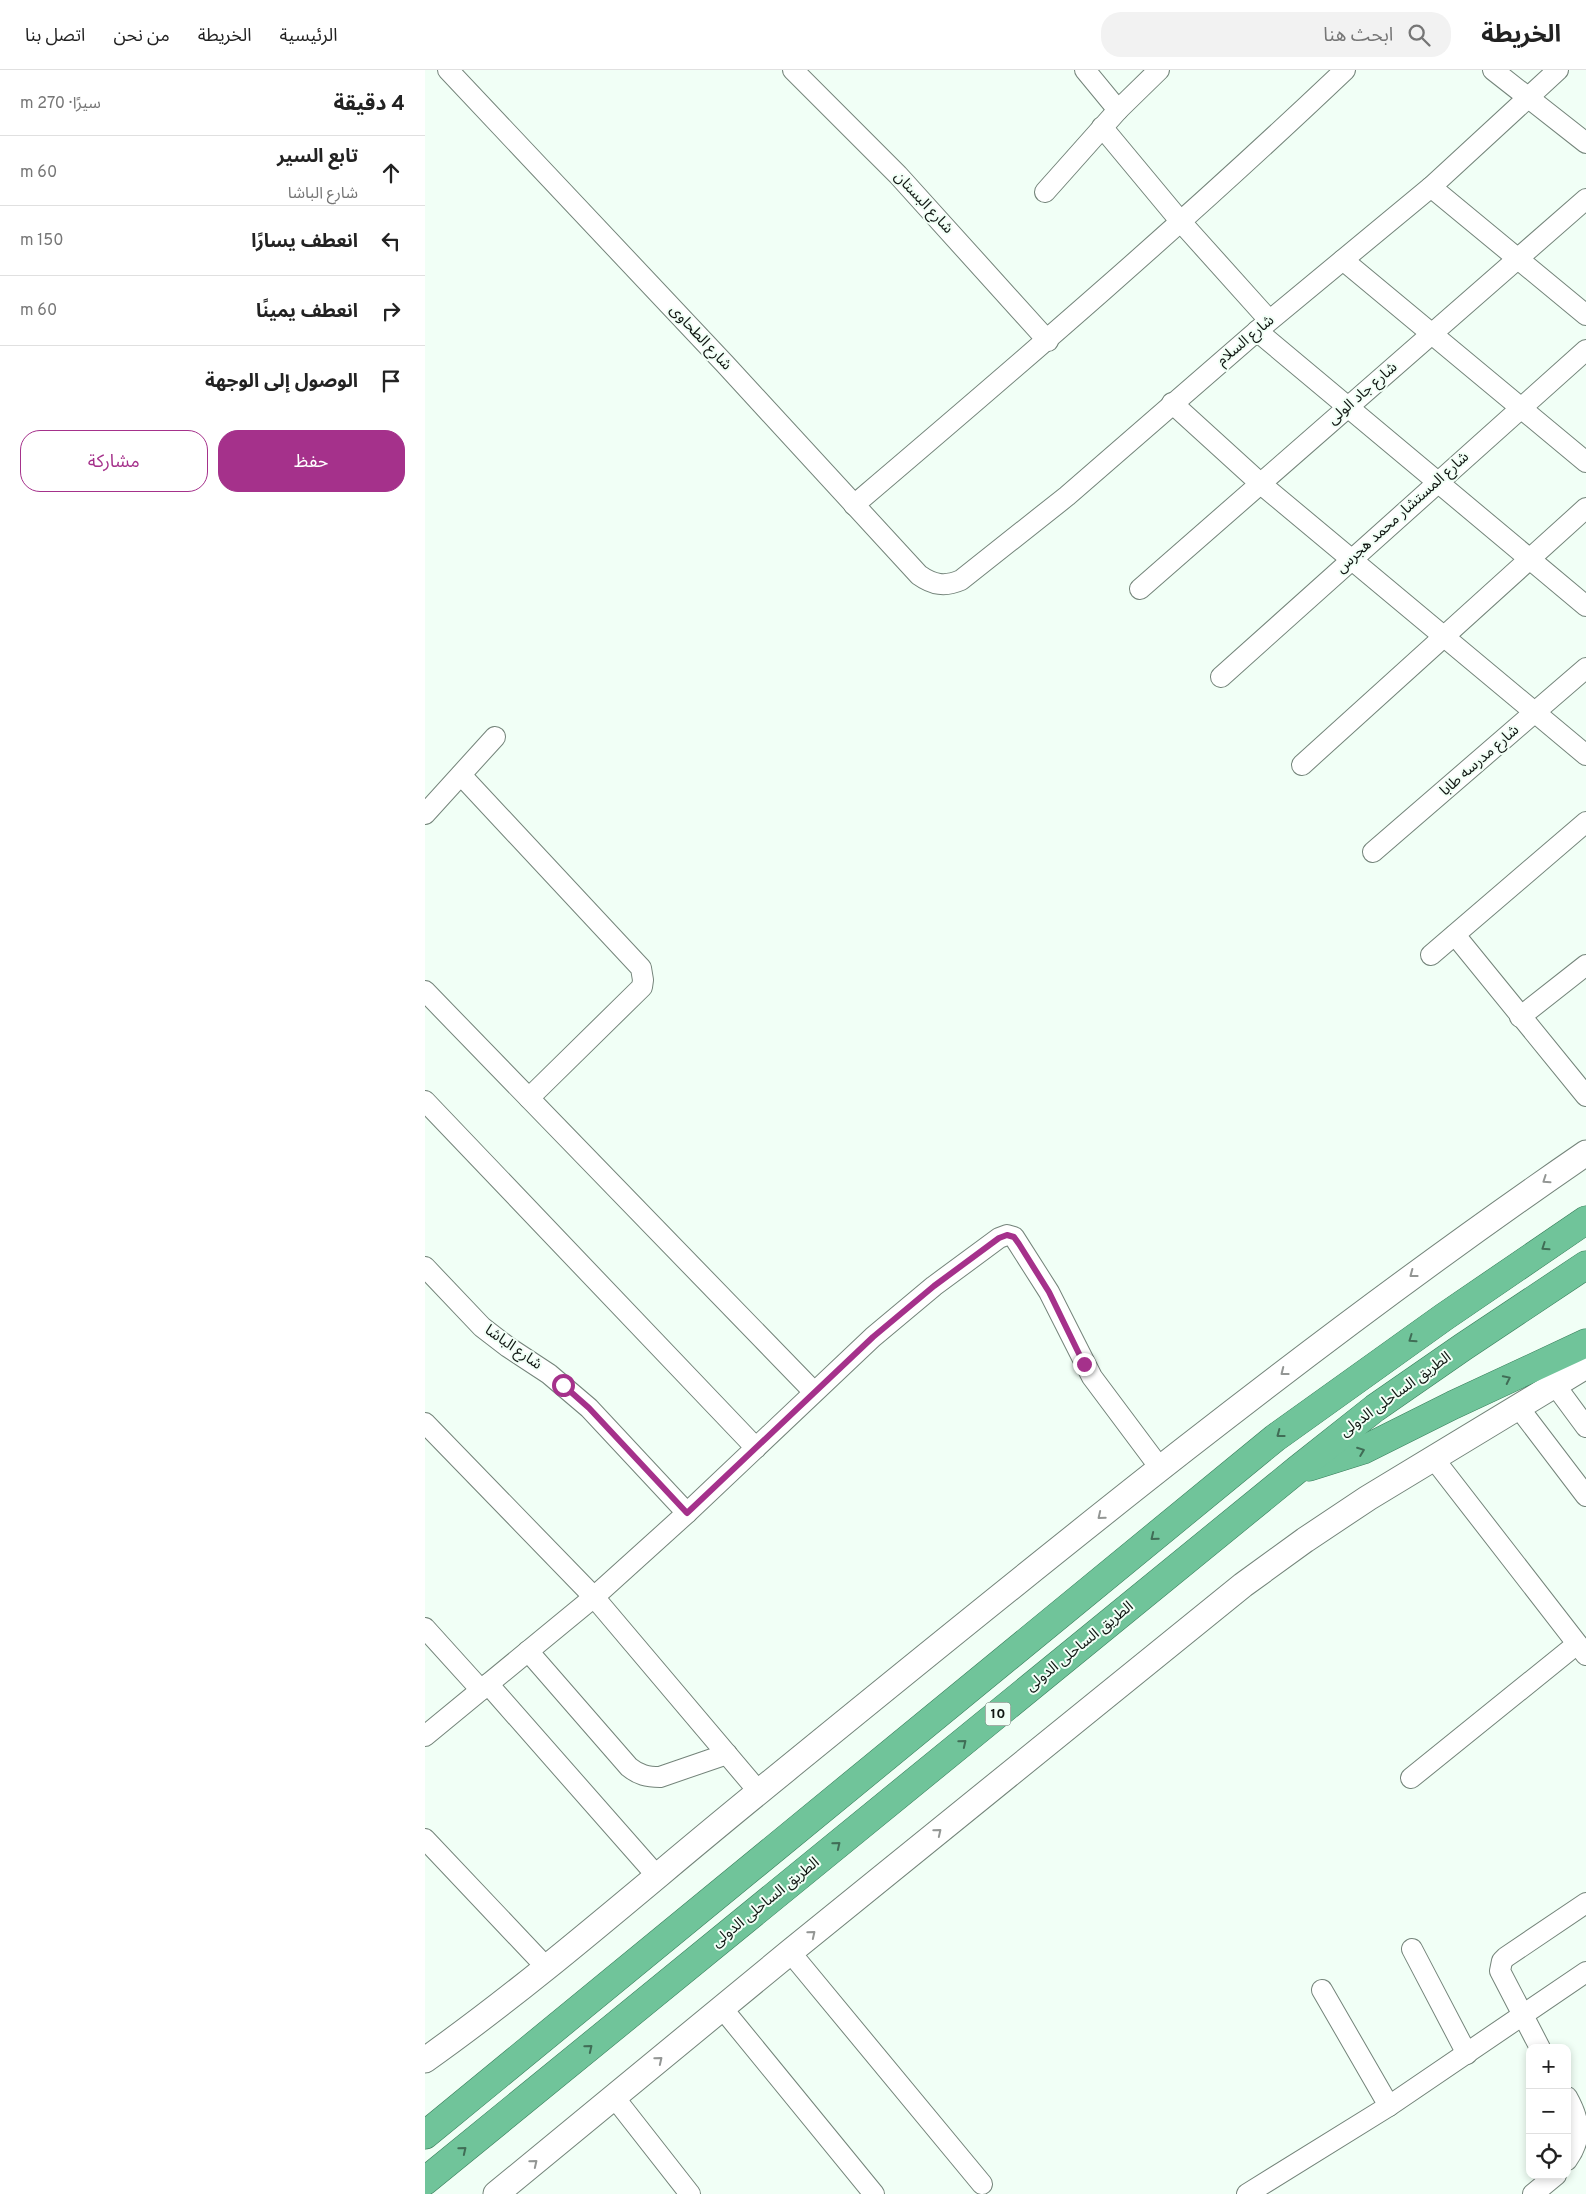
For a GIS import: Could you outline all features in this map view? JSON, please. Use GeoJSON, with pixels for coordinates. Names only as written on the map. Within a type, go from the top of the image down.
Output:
{"type":"FeatureCollection","features":[{"type":"Feature","properties":{"kind":"highway","name":"10"},"geometry":{"type":"LineString","coordinates":[[425,2134],[1275,1438],[1444,1317],[1586,1220]]}},
{"type":"Feature","properties":{"kind":"highway","name":"الطريق الساحلى الدولى"},"geometry":{"type":"LineString","coordinates":[[425,2181],[1375,1408],[1586,1266]]}},
{"type":"Feature","properties":{"kind":"highway"},"geometry":{"type":"LineString","coordinates":[[1298,1469],[1331,1462],[1363,1450],[1471,1396],[1586,1343]]}},
{"type":"Feature","properties":{"kind":"street","name":"شارع الطحاوى"},"geometry":{"type":"LineString","coordinates":[[448,70],[919,575],[928,582],[939,585],[951,584],[961,580]]}},
{"type":"Feature","properties":{"kind":"street","name":"شارع البستان"},"geometry":{"type":"LineString","coordinates":[[793,70],[897,175],[1048,340]]}},
{"type":"Feature","properties":{"kind":"street"},"geometry":{"type":"LineString","coordinates":[[1085,70],[1118,110]]}},
{"type":"Feature","properties":{"kind":"street"},"geometry":{"type":"LineString","coordinates":[[1045,192],[1102,127],[1159,70]]}},
{"type":"Feature","properties":{"kind":"street"},"geometry":{"type":"LineString","coordinates":[[854,505],[1048,340],[1181,222],[1345,70]]}},
{"type":"Feature","properties":{"kind":"street"},"geometry":{"type":"LineString","coordinates":[[1493,70],[1586,144]]}},
{"type":"Feature","properties":{"kind":"street","name":"شارع السلام"},"geometry":{"type":"LineString","coordinates":[[961,580],[1067,496],[1263,326],[1431,187],[1558,70]]}},
{"type":"Feature","properties":{"kind":"street"},"geometry":{"type":"LineString","coordinates":[[1102,127],[1181,222],[1263,326],[1348,408],[1586,606]]}},
{"type":"Feature","properties":{"kind":"street"},"geometry":{"type":"LineString","coordinates":[[1431,187],[1586,315]]}},
{"type":"Feature","properties":{"kind":"street","name":"شارع جاد الولى"},"geometry":{"type":"LineString","coordinates":[[1140,589],[1586,199]]}},
{"type":"Feature","properties":{"kind":"street"},"geometry":{"type":"LineString","coordinates":[[1343,260],[1586,462]]}},
{"type":"Feature","properties":{"kind":"street","name":"شارع المستشار محمد هجرس"},"geometry":{"type":"LineString","coordinates":[[1221,677],[1586,350]]}},
{"type":"Feature","properties":{"kind":"street"},"geometry":{"type":"LineString","coordinates":[[1172,404],[1261,484],[1586,755]]}},
{"type":"Feature","properties":{"kind":"street"},"geometry":{"type":"LineString","coordinates":[[1302,765],[1586,508]]}},
{"type":"Feature","properties":{"kind":"street","name":"شارع مدرسه طابا"},"geometry":{"type":"LineString","coordinates":[[1373,852],[1586,668]]}},
{"type":"Feature","properties":{"kind":"street"},"geometry":{"type":"LineString","coordinates":[[425,814],[495,737]]}},
{"type":"Feature","properties":{"kind":"street"},"geometry":{"type":"LineString","coordinates":[[461,775],[641,968],[643,974],[641,986],[529,1098]]}},
{"type":"Feature","properties":{"kind":"street"},"geometry":{"type":"LineString","coordinates":[[1431,955],[1586,822]]}},
{"type":"Feature","properties":{"kind":"street"},"geometry":{"type":"LineString","coordinates":[[1455,935],[1586,1096]]}},
{"type":"Feature","properties":{"kind":"street"},"geometry":{"type":"LineString","coordinates":[[1520,1017],[1586,965]]}},
{"type":"Feature","properties":{"kind":"street"},"geometry":{"type":"LineString","coordinates":[[425,991],[814,1392]]}},
{"type":"Feature","properties":{"kind":"street"},"geometry":{"type":"LineString","coordinates":[[425,1101],[756,1448]]}},
{"type":"Feature","properties":{"kind":"street"},"geometry":{"type":"LineString","coordinates":[[425,2060],[546,1967],[1160,1468],[1415,1272],[1586,1153]]}},
{"type":"Feature","properties":{"kind":"street"},"geometry":{"type":"LineString","coordinates":[[425,1736],[594,1597],[687,1513],[873,1337],[934,1286],[999,1238],[1007,1235],[1014,1237],[1035,1267],[1092,1377],[1160,1468]]}},
{"type":"Feature","properties":{"kind":"street","name":"شارع الباشا"},"geometry":{"type":"LineString","coordinates":[[425,1267],[482,1327],[549,1374],[589,1408],[687,1513]]}},
{"type":"Feature","properties":{"kind":"street"},"geometry":{"type":"LineString","coordinates":[[496,2194],[790,1952],[1243,1585],[1361,1503],[1586,1366]]}},
{"type":"Feature","properties":{"kind":"street"},"geometry":{"type":"LineString","coordinates":[[1555,1385],[1586,1427]]}},
{"type":"Feature","properties":{"kind":"street"},"geometry":{"type":"LineString","coordinates":[[1519,1408],[1586,1496]]}},
{"type":"Feature","properties":{"kind":"street"},"geometry":{"type":"LineString","coordinates":[[425,1423],[594,1597],[759,1792]]}},
{"type":"Feature","properties":{"kind":"street"},"geometry":{"type":"LineString","coordinates":[[1411,1778],[1582,1649],[1434,1459]]}},
{"type":"Feature","properties":{"kind":"street"},"geometry":{"type":"LineString","coordinates":[[425,1628],[484,1687],[657,1876]]}},
{"type":"Feature","properties":{"kind":"street"},"geometry":{"type":"LineString","coordinates":[[528,1651],[629,1767],[638,1774],[660,1777],[727,1754]]}},
{"type":"Feature","properties":{"kind":"street"},"geometry":{"type":"LineString","coordinates":[[425,1839],[546,1967]]}},
{"type":"Feature","properties":{"kind":"street"},"geometry":{"type":"LineString","coordinates":[[1538,2044],[1500,1971],[1502,1961],[1586,1903]]}},
{"type":"Feature","properties":{"kind":"street"},"geometry":{"type":"LineString","coordinates":[[1412,1949],[1467,2054]]}},
{"type":"Feature","properties":{"kind":"street"},"geometry":{"type":"LineString","coordinates":[[790,1952],[982,2184]]}},
{"type":"Feature","properties":{"kind":"street"},"geometry":{"type":"LineString","coordinates":[[1247,2194],[1389,2106],[1585,1974]]}},
{"type":"Feature","properties":{"kind":"street"},"geometry":{"type":"LineString","coordinates":[[1322,1990],[1389,2106]]}},
{"type":"Feature","properties":{"kind":"street"},"geometry":{"type":"LineString","coordinates":[[722,2008],[874,2194]]}},
{"type":"Feature","properties":{"kind":"street"},"geometry":{"type":"LineString","coordinates":[[614,2097],[690,2194]]}},
{"type":"Feature","properties":{"kind":"street"},"geometry":{"type":"LineString","coordinates":[[1571,2106],[1579,2122],[1575,2145],[1571,2152]]}},
{"type":"Feature","properties":{"kind":"route"},"geometry":{"type":"LineString","coordinates":[[563,1385],[589,1408],[687,1513],[873,1337],[934,1286],[999,1238],[1007,1235],[1014,1237],[1035,1267],[1084,1364]]}}]}
